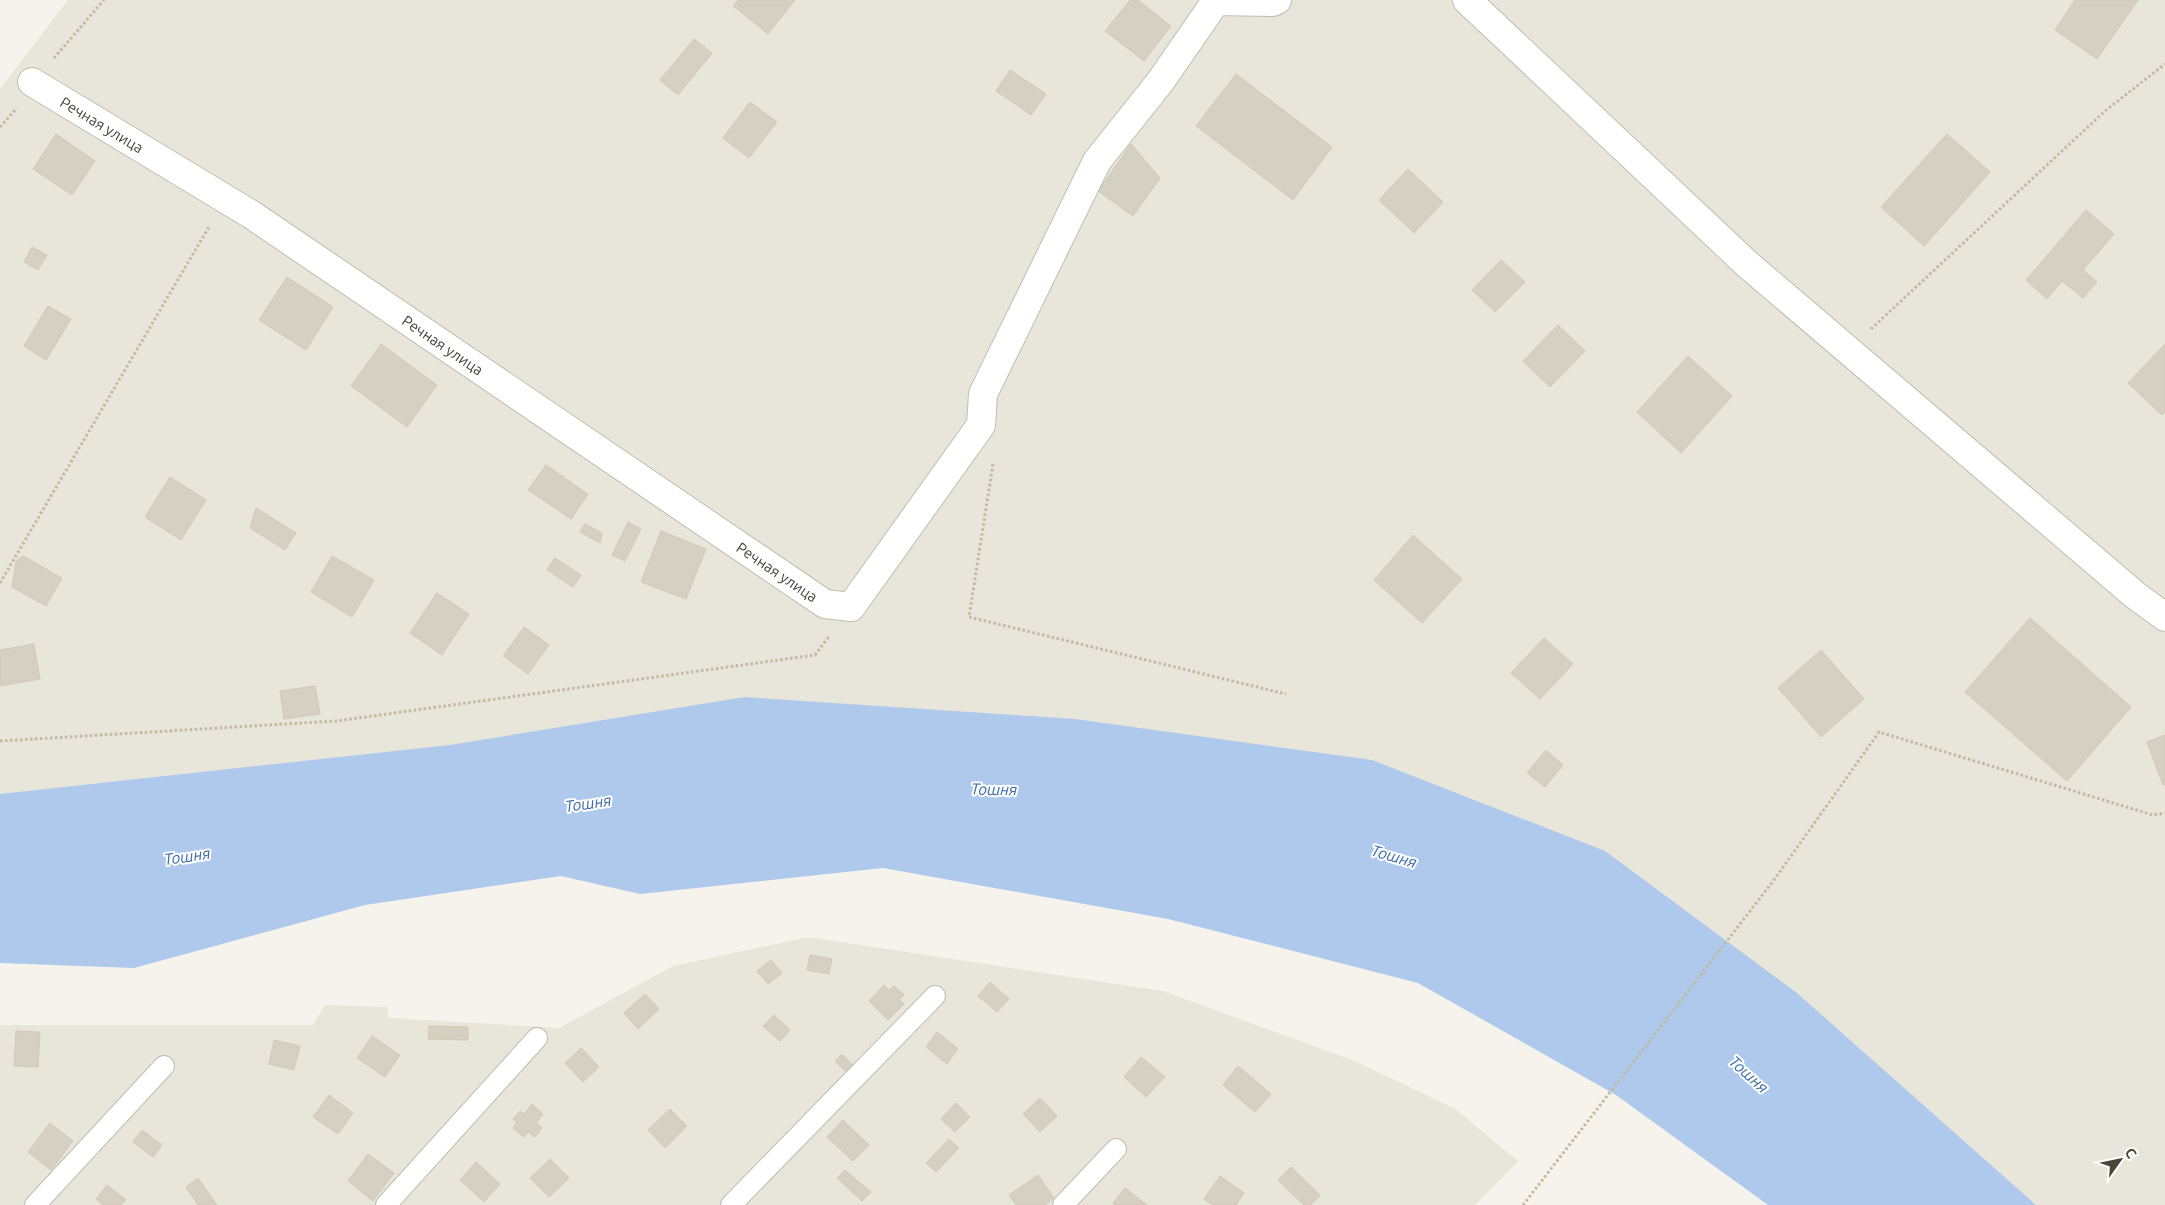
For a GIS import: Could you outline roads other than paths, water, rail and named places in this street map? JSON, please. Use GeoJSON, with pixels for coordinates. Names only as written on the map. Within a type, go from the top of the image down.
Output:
{"type":"FeatureCollection","features":[{"type":"Feature","properties":{"kind":"street","name":"Речная улица"},"geometry":{"type":"LineString","coordinates":[[32,82],[252,215],[825,604],[851,607],[981,424],[983,394],[1098,161],[1160,82],[1216,1],[1273,2],[1277,0]]}},
{"type":"Feature","properties":{"kind":"street"},"geometry":{"type":"LineString","coordinates":[[1467,0],[1747,264],[2135,595],[2165,617]]}},
{"type":"Feature","properties":{"kind":"lane"},"geometry":{"type":"LineString","coordinates":[[731,1205],[936,996]]}},
{"type":"Feature","properties":{"kind":"lane"},"geometry":{"type":"LineString","coordinates":[[386,1205],[537,1038]]}},
{"type":"Feature","properties":{"kind":"lane"},"geometry":{"type":"LineString","coordinates":[[35,1205],[164,1066]]}},
{"type":"Feature","properties":{"kind":"lane"},"geometry":{"type":"LineString","coordinates":[[1063,1205],[1116,1149]]}},
{"type":"Feature","properties":{"kind":"water","name":"Тошня"},"geometry":{"type":"Polygon","coordinates":[[[745,697],[1075,719],[1372,760],[1605,851],[1797,993],[2036,1205],[1768,1205],[1616,1095],[1418,983],[1168,919],[883,868],[640,894],[561,876],[365,905],[134,968],[0,963],[0,794],[450,745],[745,697]]]}}]}
